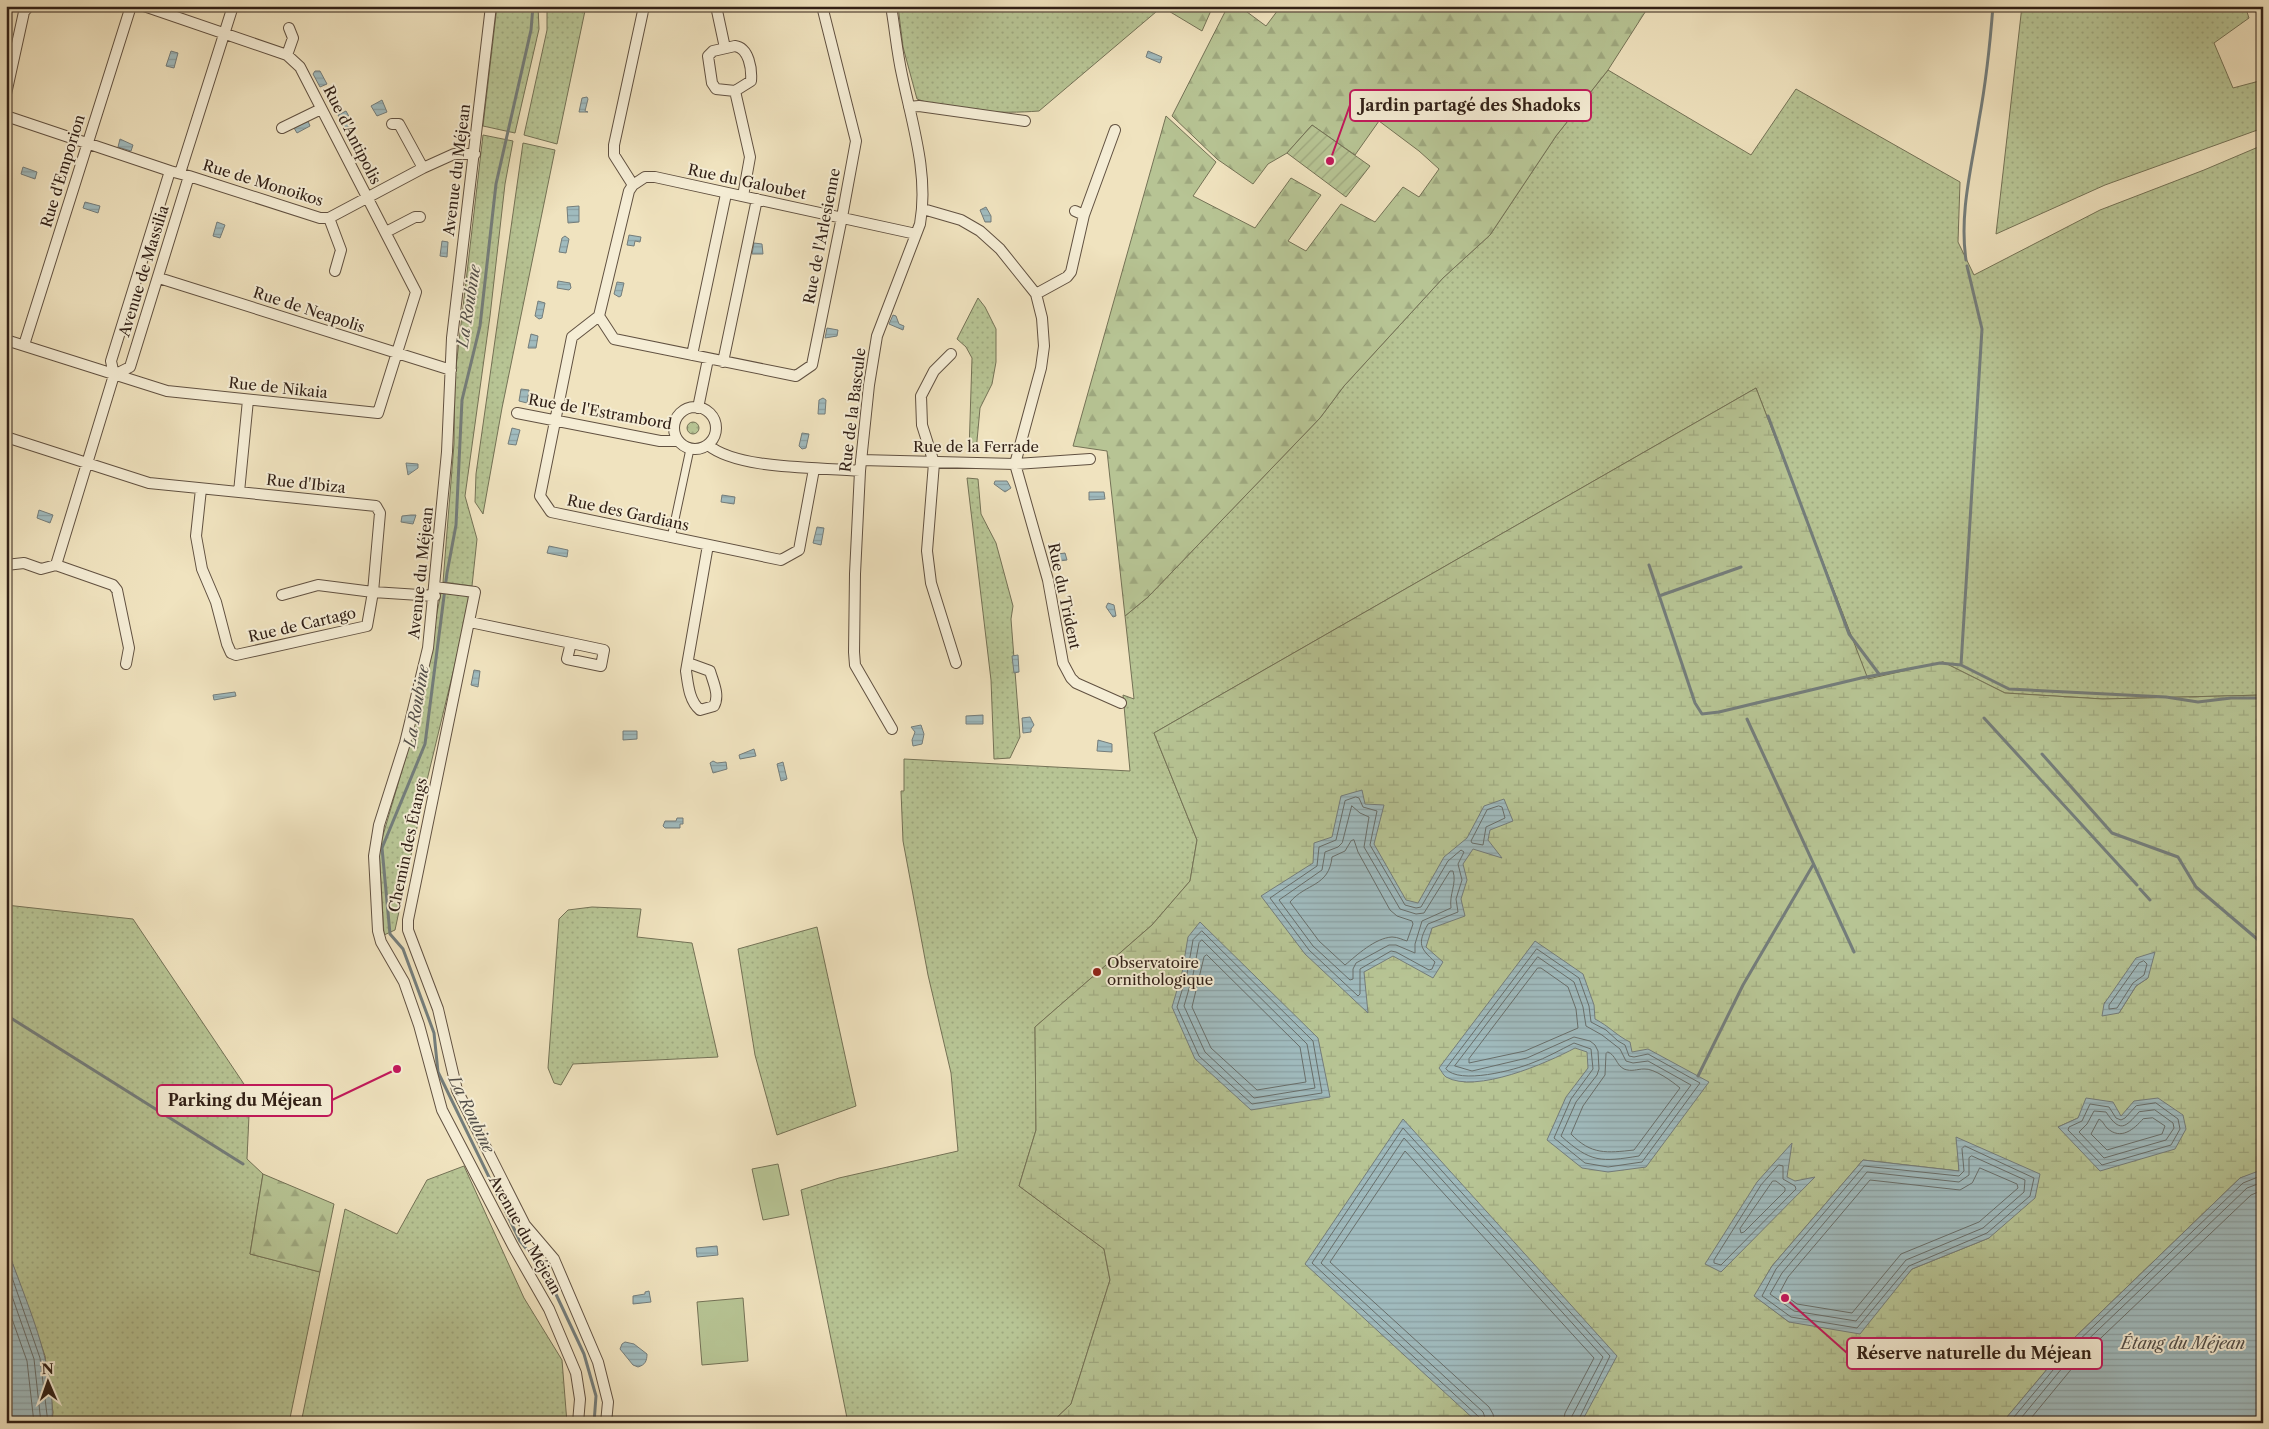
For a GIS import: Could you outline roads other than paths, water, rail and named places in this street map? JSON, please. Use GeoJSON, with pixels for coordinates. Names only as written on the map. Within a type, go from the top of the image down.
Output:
{"type":"FeatureCollection","features":[{"type":"Feature","properties":{"kind":"street"},"geometry":{"type":"LineString","coordinates":[[6,94],[24,12],[29,6]]}},
{"type":"Feature","properties":{"kind":"street","name":"Rue d'Emporion"},"geometry":{"type":"LineString","coordinates":[[24,345],[131,6]]}},
{"type":"Feature","properties":{"kind":"street"},"geometry":{"type":"LineString","coordinates":[[144,6],[287,55],[293,38],[289,28]]}},
{"type":"Feature","properties":{"kind":"street","name":"Avenue de Massilia"},"geometry":{"type":"LineString","coordinates":[[56,566],[114,375],[111,361],[180,173],[233,6]]}},
{"type":"Feature","properties":{"kind":"street","name":"Avenue du Méjean"},"geometry":{"type":"LineString","coordinates":[[491,6],[452,338],[447,452],[435,591],[423,672],[405,743],[379,825],[374,856],[378,931],[380,942],[404,982],[419,1025],[442,1110],[512,1246],[549,1309],[576,1373],[580,1399],[578,1423]]}},
{"type":"Feature","properties":{"kind":"street"},"geometry":{"type":"LineString","coordinates":[[600,316],[629,191],[633,185],[614,155],[614,145],[643,11],[646,6]]}},
{"type":"Feature","properties":{"kind":"street"},"geometry":{"type":"LineString","coordinates":[[716,6],[725,48]]}},
{"type":"Feature","properties":{"kind":"street","name":"Rue de l'Arlesienne"},"geometry":{"type":"LineString","coordinates":[[600,316],[614,339],[796,376],[812,366],[856,141],[822,6]]}},
{"type":"Feature","properties":{"kind":"street","name":"Rue de la Bascule"},"geometry":{"type":"LineString","coordinates":[[891,6],[901,73],[910,107],[920,170],[922,210],[916,234],[877,336],[869,385],[861,465],[855,574],[855,665],[892,729]]}},
{"type":"Feature","properties":{"kind":"street"},"geometry":{"type":"LineString","coordinates":[[742,47],[746,52],[751,81],[735,91],[716,89],[712,82],[708,56],[713,51],[725,48],[742,47]]}},
{"type":"Feature","properties":{"kind":"street","name":"Rue d'Antipolis"},"geometry":{"type":"LineString","coordinates":[[287,55],[300,68],[416,292],[397,354]]}},
{"type":"Feature","properties":{"kind":"street"},"geometry":{"type":"LineString","coordinates":[[735,91],[750,157],[743,196]]}},
{"type":"Feature","properties":{"kind":"street"},"geometry":{"type":"LineString","coordinates":[[910,107],[919,106],[1025,121]]}},
{"type":"Feature","properties":{"kind":"street"},"geometry":{"type":"LineString","coordinates":[[282,128],[320,109]]}},
{"type":"Feature","properties":{"kind":"street","name":"Rue de Monoikos"},"geometry":{"type":"LineString","coordinates":[[6,116],[320,218],[329,218],[366,197],[454,154],[475,154]]}},
{"type":"Feature","properties":{"kind":"street"},"geometry":{"type":"LineString","coordinates":[[392,124],[399,124],[423,168]]}},
{"type":"Feature","properties":{"kind":"street"},"geometry":{"type":"LineString","coordinates":[[1036,294],[1067,277],[1071,272],[1080,213],[1115,130]]}},
{"type":"Feature","properties":{"kind":"street","name":"Avenue de Massilia"},"geometry":{"type":"LineString","coordinates":[[114,375],[130,367],[159,278],[180,173]]}},
{"type":"Feature","properties":{"kind":"street","name":"Rue du Galoubet"},"geometry":{"type":"LineString","coordinates":[[633,185],[645,177],[655,177],[916,234]]}},
{"type":"Feature","properties":{"kind":"street"},"geometry":{"type":"LineString","coordinates":[[692,355],[726,194]]}},
{"type":"Feature","properties":{"kind":"street"},"geometry":{"type":"LineString","coordinates":[[723,362],[757,199]]}},
{"type":"Feature","properties":{"kind":"street"},"geometry":{"type":"LineString","coordinates":[[922,210],[961,220],[980,231],[1000,249],[1036,294],[1042,318],[1044,346],[1041,368],[1015,464]]}},
{"type":"Feature","properties":{"kind":"street"},"geometry":{"type":"LineString","coordinates":[[386,232],[415,217],[420,217]]}},
{"type":"Feature","properties":{"kind":"street","name":"Rue de Monoikos"},"geometry":{"type":"LineString","coordinates":[[329,218],[341,250],[335,271]]}},
{"type":"Feature","properties":{"kind":"street","name":"Rue de Neapolis"},"geometry":{"type":"LineString","coordinates":[[159,278],[451,370]]}},
{"type":"Feature","properties":{"kind":"street","name":"Rue des Gardians"},"geometry":{"type":"LineString","coordinates":[[600,316],[572,336],[540,496],[551,512],[781,560],[799,550],[814,469]]}},
{"type":"Feature","properties":{"kind":"street","name":"Rue de Nikaia"},"geometry":{"type":"LineString","coordinates":[[6,340],[167,391],[378,413],[397,354]]}},
{"type":"Feature","properties":{"kind":"street"},"geometry":{"type":"LineString","coordinates":[[951,354],[934,371],[921,396],[922,425],[934,463],[927,552],[931,583],[956,663]]}},
{"type":"Feature","properties":{"kind":"street"},"geometry":{"type":"LineString","coordinates":[[698,408],[708,359]]}},
{"type":"Feature","properties":{"kind":"street"},"geometry":{"type":"LineString","coordinates":[[239,492],[248,400]]}},
{"type":"Feature","properties":{"kind":"street"},"geometry":{"type":"LineString","coordinates":[[698,408],[705,410],[714,420],[715,433],[708,445],[690,449],[678,441],[674,428],[679,415],[684,410],[698,408]]}},
{"type":"Feature","properties":{"kind":"street","name":"Rue de l'Estrambord"},"geometry":{"type":"LineString","coordinates":[[517,413],[660,442],[678,441]]}},
{"type":"Feature","properties":{"kind":"street","name":"Rue d'Ibiza"},"geometry":{"type":"LineString","coordinates":[[6,438],[149,483],[376,506],[380,513],[373,592]]}},
{"type":"Feature","properties":{"kind":"street"},"geometry":{"type":"LineString","coordinates":[[708,445],[719,454],[764,463],[814,469],[861,465]]}},
{"type":"Feature","properties":{"kind":"street"},"geometry":{"type":"LineString","coordinates":[[671,538],[690,449]]}},
{"type":"Feature","properties":{"kind":"street","name":"Rue de la Ferrade"},"geometry":{"type":"LineString","coordinates":[[861,465],[934,463],[1015,464],[1090,459]]}},
{"type":"Feature","properties":{"kind":"street","name":"Rue du Trident"},"geometry":{"type":"LineString","coordinates":[[1015,464],[1048,580],[1063,663],[1076,683],[1121,703]]}},
{"type":"Feature","properties":{"kind":"street","name":"Rue de Cartago"},"geometry":{"type":"LineString","coordinates":[[201,488],[196,536],[202,569],[216,602],[231,653],[236,655],[368,626],[373,592]]}},
{"type":"Feature","properties":{"kind":"street"},"geometry":{"type":"LineString","coordinates":[[688,662],[710,671],[717,700],[714,706],[700,710],[695,705],[688,687],[686,671],[708,545]]}},
{"type":"Feature","properties":{"kind":"street"},"geometry":{"type":"LineString","coordinates":[[6,565],[24,564],[41,569],[56,566],[112,585],[117,590],[129,648],[126,664]]}},
{"type":"Feature","properties":{"kind":"street"},"geometry":{"type":"LineString","coordinates":[[282,595],[318,584],[373,592],[435,591]]}},
{"type":"Feature","properties":{"kind":"street","name":"Chemin des Étangs"},"geometry":{"type":"LineString","coordinates":[[435,591],[472,592],[470,622],[408,920],[408,930],[438,1009],[457,1090],[525,1225],[554,1260],[598,1362],[608,1402],[606,1423]]}},
{"type":"Feature","properties":{"kind":"street"},"geometry":{"type":"LineString","coordinates":[[470,622],[571,643]]}},
{"type":"Feature","properties":{"kind":"water"},"geometry":{"type":"Polygon","coordinates":[[[171,51],[178,53],[174,68],[166,66],[171,51]]]}},
{"type":"Feature","properties":{"kind":"water"},"geometry":{"type":"Polygon","coordinates":[[[1148,51],[1162,57],[1160,63],[1146,57],[1148,51]]]}},
{"type":"Feature","properties":{"kind":"water"},"geometry":{"type":"Polygon","coordinates":[[[315,71],[320,71],[327,84],[320,87],[313,74],[315,71]]]}},
{"type":"Feature","properties":{"kind":"water"},"geometry":{"type":"Polygon","coordinates":[[[587,97],[585,111],[588,112],[579,112],[582,98],[587,97]]]}},
{"type":"Feature","properties":{"kind":"water"},"geometry":{"type":"Polygon","coordinates":[[[382,100],[387,112],[377,116],[371,106],[382,100]]]}},
{"type":"Feature","properties":{"kind":"water"},"geometry":{"type":"Polygon","coordinates":[[[346,111],[353,124],[345,128],[338,115],[346,111]]]}},
{"type":"Feature","properties":{"kind":"water"},"geometry":{"type":"Polygon","coordinates":[[[308,121],[310,126],[297,133],[294,128],[308,121]]]}},
{"type":"Feature","properties":{"kind":"water"},"geometry":{"type":"Polygon","coordinates":[[[120,139],[133,145],[131,151],[118,147],[120,139]]]}},
{"type":"Feature","properties":{"kind":"water"},"geometry":{"type":"Polygon","coordinates":[[[23,167],[37,172],[35,179],[21,174],[23,167]]]}},
{"type":"Feature","properties":{"kind":"water"},"geometry":{"type":"Polygon","coordinates":[[[761,182],[773,184],[773,191],[760,190],[761,182]]]}},
{"type":"Feature","properties":{"kind":"water"},"geometry":{"type":"Polygon","coordinates":[[[85,202],[100,206],[98,213],[83,208],[85,202]]]}},
{"type":"Feature","properties":{"kind":"water"},"geometry":{"type":"Polygon","coordinates":[[[579,206],[579,222],[568,223],[567,207],[579,206]]]}},
{"type":"Feature","properties":{"kind":"water"},"geometry":{"type":"Polygon","coordinates":[[[986,207],[991,216],[991,222],[985,222],[980,210],[986,207]]]}},
{"type":"Feature","properties":{"kind":"water"},"geometry":{"type":"Polygon","coordinates":[[[217,222],[225,225],[220,238],[213,236],[217,222]]]}},
{"type":"Feature","properties":{"kind":"water"},"geometry":{"type":"Polygon","coordinates":[[[629,235],[641,237],[640,242],[635,241],[634,246],[627,245],[629,235]]]}},
{"type":"Feature","properties":{"kind":"water"},"geometry":{"type":"Polygon","coordinates":[[[565,236],[569,239],[566,253],[559,252],[562,238],[565,236]]]}},
{"type":"Feature","properties":{"kind":"water"},"geometry":{"type":"Polygon","coordinates":[[[442,241],[448,242],[447,257],[440,256],[442,241]]]}},
{"type":"Feature","properties":{"kind":"water"},"geometry":{"type":"Polygon","coordinates":[[[754,243],[762,244],[763,254],[752,254],[754,243]]]}},
{"type":"Feature","properties":{"kind":"water"},"geometry":{"type":"Polygon","coordinates":[[[558,281],[570,283],[571,288],[569,290],[557,288],[558,281]]]}},
{"type":"Feature","properties":{"kind":"water"},"geometry":{"type":"Polygon","coordinates":[[[617,282],[624,283],[621,296],[619,297],[614,294],[617,282]]]}},
{"type":"Feature","properties":{"kind":"water"},"geometry":{"type":"Polygon","coordinates":[[[538,301],[545,303],[542,318],[539,319],[535,316],[538,301]]]}},
{"type":"Feature","properties":{"kind":"water"},"geometry":{"type":"Polygon","coordinates":[[[893,315],[896,316],[899,324],[904,326],[903,330],[889,324],[893,315]]]}},
{"type":"Feature","properties":{"kind":"water"},"geometry":{"type":"Polygon","coordinates":[[[827,328],[838,330],[837,336],[825,338],[827,328]]]}},
{"type":"Feature","properties":{"kind":"water"},"geometry":{"type":"Polygon","coordinates":[[[531,334],[538,336],[536,348],[528,348],[531,334]]]}},
{"type":"Feature","properties":{"kind":"water"},"geometry":{"type":"Polygon","coordinates":[[[521,389],[529,390],[527,403],[519,401],[521,389]]]}},
{"type":"Feature","properties":{"kind":"water"},"geometry":{"type":"Polygon","coordinates":[[[823,398],[826,400],[825,414],[818,414],[819,400],[823,398]]]}},
{"type":"Feature","properties":{"kind":"water"},"geometry":{"type":"Polygon","coordinates":[[[512,428],[520,430],[516,445],[508,444],[512,428]]]}},
{"type":"Feature","properties":{"kind":"water"},"geometry":{"type":"Polygon","coordinates":[[[802,433],[809,434],[806,448],[802,449],[799,446],[802,433]]]}},
{"type":"Feature","properties":{"kind":"water"},"geometry":{"type":"Polygon","coordinates":[[[406,463],[418,464],[418,468],[408,475],[406,463]]]}},
{"type":"Feature","properties":{"kind":"water"},"geometry":{"type":"Polygon","coordinates":[[[995,481],[1007,481],[1011,488],[1005,492],[994,484],[995,481]]]}},
{"type":"Feature","properties":{"kind":"water"},"geometry":{"type":"Polygon","coordinates":[[[1089,492],[1104,492],[1105,499],[1089,500],[1089,492]]]}},
{"type":"Feature","properties":{"kind":"water"},"geometry":{"type":"Polygon","coordinates":[[[722,495],[735,497],[734,504],[721,502],[722,495]]]}},
{"type":"Feature","properties":{"kind":"water"},"geometry":{"type":"Polygon","coordinates":[[[39,510],[53,515],[50,523],[37,518],[39,510]]]}},
{"type":"Feature","properties":{"kind":"water"},"geometry":{"type":"Polygon","coordinates":[[[416,515],[413,524],[401,522],[402,516],[416,515]]]}},
{"type":"Feature","properties":{"kind":"water"},"geometry":{"type":"Polygon","coordinates":[[[817,527],[824,528],[821,545],[813,543],[817,527]]]}},
{"type":"Feature","properties":{"kind":"water"},"geometry":{"type":"Polygon","coordinates":[[[549,546],[568,550],[567,557],[547,553],[549,546]]]}},
{"type":"Feature","properties":{"kind":"water"},"geometry":{"type":"Polygon","coordinates":[[[1065,553],[1067,560],[1052,562],[1051,555],[1065,553]]]}},
{"type":"Feature","properties":{"kind":"water"},"geometry":{"type":"Polygon","coordinates":[[[1108,603],[1114,605],[1116,616],[1113,617],[1106,607],[1108,603]]]}},
{"type":"Feature","properties":{"kind":"water"},"geometry":{"type":"Polygon","coordinates":[[[269,630],[271,637],[256,641],[254,633],[269,630]]]}},
{"type":"Feature","properties":{"kind":"water"},"geometry":{"type":"Polygon","coordinates":[[[1018,655],[1019,672],[1014,673],[1012,656],[1018,655]]]}},
{"type":"Feature","properties":{"kind":"water"},"geometry":{"type":"Polygon","coordinates":[[[474,670],[480,671],[478,687],[471,685],[474,670]]]}},
{"type":"Feature","properties":{"kind":"water"},"geometry":{"type":"Polygon","coordinates":[[[235,692],[236,696],[214,700],[213,695],[235,692]]]}},
{"type":"Feature","properties":{"kind":"water"},"geometry":{"type":"Polygon","coordinates":[[[983,715],[983,724],[966,724],[966,716],[983,715]]]}},
{"type":"Feature","properties":{"kind":"water"},"geometry":{"type":"Polygon","coordinates":[[[1030,717],[1034,725],[1031,732],[1023,733],[1022,718],[1030,717]]]}},
{"type":"Feature","properties":{"kind":"water"},"geometry":{"type":"Polygon","coordinates":[[[921,725],[924,734],[922,744],[913,746],[912,740],[915,732],[911,727],[921,725]]]}},
{"type":"Feature","properties":{"kind":"water"},"geometry":{"type":"Polygon","coordinates":[[[623,731],[637,731],[637,739],[623,740],[623,731]]]}},
{"type":"Feature","properties":{"kind":"water"},"geometry":{"type":"Polygon","coordinates":[[[1098,740],[1112,744],[1112,752],[1097,751],[1098,740]]]}},
{"type":"Feature","properties":{"kind":"water"},"geometry":{"type":"Polygon","coordinates":[[[754,749],[756,756],[740,759],[739,755],[754,749]]]}},
{"type":"Feature","properties":{"kind":"water"},"geometry":{"type":"Polygon","coordinates":[[[713,761],[717,763],[726,762],[727,769],[713,773],[710,763],[713,761]]]}},
{"type":"Feature","properties":{"kind":"water"},"geometry":{"type":"Polygon","coordinates":[[[783,762],[787,779],[781,781],[777,764],[783,762]]]}},
{"type":"Feature","properties":{"kind":"water"},"geometry":{"type":"Polygon","coordinates":[[[1362,790],[1365,804],[1384,805],[1374,844],[1406,900],[1418,903],[1444,857],[1467,838],[1484,806],[1504,799],[1513,821],[1490,830],[1488,840],[1502,858],[1473,849],[1463,864],[1467,880],[1461,899],[1465,916],[1432,928],[1426,947],[1443,962],[1433,978],[1393,956],[1364,972],[1368,1013],[1305,954],[1261,896],[1313,863],[1314,843],[1332,837],[1341,796],[1362,790]]]}},
{"type":"Feature","properties":{"kind":"water"},"geometry":{"type":"Polygon","coordinates":[[[677,818],[683,818],[683,824],[680,824],[680,828],[665,828],[663,826],[665,821],[676,821],[677,818]]]}},
{"type":"Feature","properties":{"kind":"water"},"geometry":{"type":"Polygon","coordinates":[[[1200,922],[1318,1038],[1330,1097],[1251,1110],[1195,1059],[1172,1007],[1182,973],[1188,937],[1200,922]]]}},
{"type":"Feature","properties":{"kind":"water"},"geometry":{"type":"Polygon","coordinates":[[[1535,941],[1583,974],[1594,1005],[1595,1019],[1630,1042],[1632,1052],[1648,1049],[1709,1082],[1646,1167],[1608,1172],[1582,1168],[1547,1140],[1566,1097],[1588,1068],[1587,1052],[1575,1048],[1511,1075],[1475,1082],[1459,1081],[1446,1077],[1439,1068],[1535,941]]]}},
{"type":"Feature","properties":{"kind":"water"},"geometry":{"type":"Polygon","coordinates":[[[2155,952],[2148,978],[2136,986],[2119,1013],[2102,1016],[2104,1004],[2136,958],[2155,952]]]}},
{"type":"Feature","properties":{"kind":"water"},"geometry":{"type":"Polygon","coordinates":[[[2086,1098],[2113,1102],[2121,1116],[2134,1101],[2158,1098],[2183,1115],[2186,1129],[2175,1149],[2100,1171],[2058,1127],[2078,1118],[2086,1098]]]}},
{"type":"Feature","properties":{"kind":"water"},"geometry":{"type":"Polygon","coordinates":[[[1403,1119],[1617,1356],[1581,1423],[1478,1423],[1305,1264],[1403,1119]]]}},
{"type":"Feature","properties":{"kind":"water"},"geometry":{"type":"Polygon","coordinates":[[[1956,1137],[2040,1174],[2035,1198],[1989,1238],[1912,1269],[1860,1334],[1789,1322],[1754,1296],[1772,1266],[1863,1160],[1959,1171],[1956,1137]]]}},
{"type":"Feature","properties":{"kind":"water"},"geometry":{"type":"Polygon","coordinates":[[[1792,1143],[1787,1177],[1795,1181],[1815,1177],[1721,1272],[1705,1264],[1757,1182],[1792,1143]]]}},
{"type":"Feature","properties":{"kind":"water","name":"Étang du Méjean"},"geometry":{"type":"Polygon","coordinates":[[[2261,1170],[2263,1171],[2263,1423],[2002,1423],[2069,1343],[2240,1178],[2261,1170]]]}},
{"type":"Feature","properties":{"kind":"water"},"geometry":{"type":"Polygon","coordinates":[[[6,1245],[38,1332],[44,1355],[52,1401],[52,1423],[6,1423],[6,1245]]]}},
{"type":"Feature","properties":{"kind":"water"},"geometry":{"type":"Polygon","coordinates":[[[717,1246],[718,1255],[697,1257],[696,1248],[717,1246]]]}},
{"type":"Feature","properties":{"kind":"water"},"geometry":{"type":"Polygon","coordinates":[[[649,1291],[651,1302],[633,1304],[633,1296],[645,1294],[645,1292],[649,1291]]]}},
{"type":"Feature","properties":{"kind":"water"},"geometry":{"type":"Polygon","coordinates":[[[625,1342],[634,1344],[647,1354],[644,1364],[638,1367],[633,1365],[620,1349],[625,1342]]]}},
{"type":"Feature","properties":{"kind":"waterway","name":"La Roubine"},"geometry":{"type":"LineString","coordinates":[[533,6],[531,30],[496,184],[480,326],[462,400],[456,525],[447,573],[425,744],[382,848],[390,934],[403,949],[434,1033],[438,1072],[520,1241],[546,1273],[584,1354],[596,1396],[594,1423]]}},
{"type":"Feature","properties":{"kind":"waterway"},"geometry":{"type":"LineString","coordinates":[[1966,260],[1964,242],[1965,207],[1986,78],[1993,6]]}},
{"type":"Feature","properties":{"kind":"waterway"},"geometry":{"type":"LineString","coordinates":[[1961,665],[1982,329],[1967,266]]}},
{"type":"Feature","properties":{"kind":"waterway"},"geometry":{"type":"LineString","coordinates":[[1768,416],[1849,634],[1879,674]]}},
{"type":"Feature","properties":{"kind":"waterway"},"geometry":{"type":"LineString","coordinates":[[1649,565],[1695,703],[1702,714],[1719,712],[1861,678],[1940,663],[1961,665],[2009,689],[2166,697],[2198,702],[2231,698],[2263,698]]}},
{"type":"Feature","properties":{"kind":"waterway"},"geometry":{"type":"LineString","coordinates":[[1659,596],[1741,567]]}},
{"type":"Feature","properties":{"kind":"waterway"},"geometry":{"type":"LineString","coordinates":[[1984,718],[2137,885]]}},
{"type":"Feature","properties":{"kind":"waterway"},"geometry":{"type":"LineString","coordinates":[[1747,719],[1854,952]]}},
{"type":"Feature","properties":{"kind":"waterway"},"geometry":{"type":"LineString","coordinates":[[2042,754],[2112,833],[2178,857],[2196,887],[2263,944]]}},
{"type":"Feature","properties":{"kind":"waterway"},"geometry":{"type":"LineString","coordinates":[[1698,1076],[1743,985],[1813,865]]}},
{"type":"Feature","properties":{"kind":"waterway"},"geometry":{"type":"LineString","coordinates":[[2140,889],[2150,900]]}},
{"type":"Feature","properties":{"kind":"waterway"},"geometry":{"type":"LineString","coordinates":[[6,1015],[243,1164]]}},
{"type":"Feature","properties":{"kind":"place","name":"Jardin partagé des Shadoks"},"geometry":{"type":"Point","coordinates":[1330,161]}},
{"type":"Feature","properties":{"kind":"place","name":"Observatoire ornithologique"},"geometry":{"type":"Point","coordinates":[1097,972]}},
{"type":"Feature","properties":{"kind":"place","name":"Parking du Méjean"},"geometry":{"type":"Point","coordinates":[397,1069]}},
{"type":"Feature","properties":{"kind":"place","name":"Réserve naturelle du Méjean"},"geometry":{"type":"Point","coordinates":[1785,1298]}}]}
